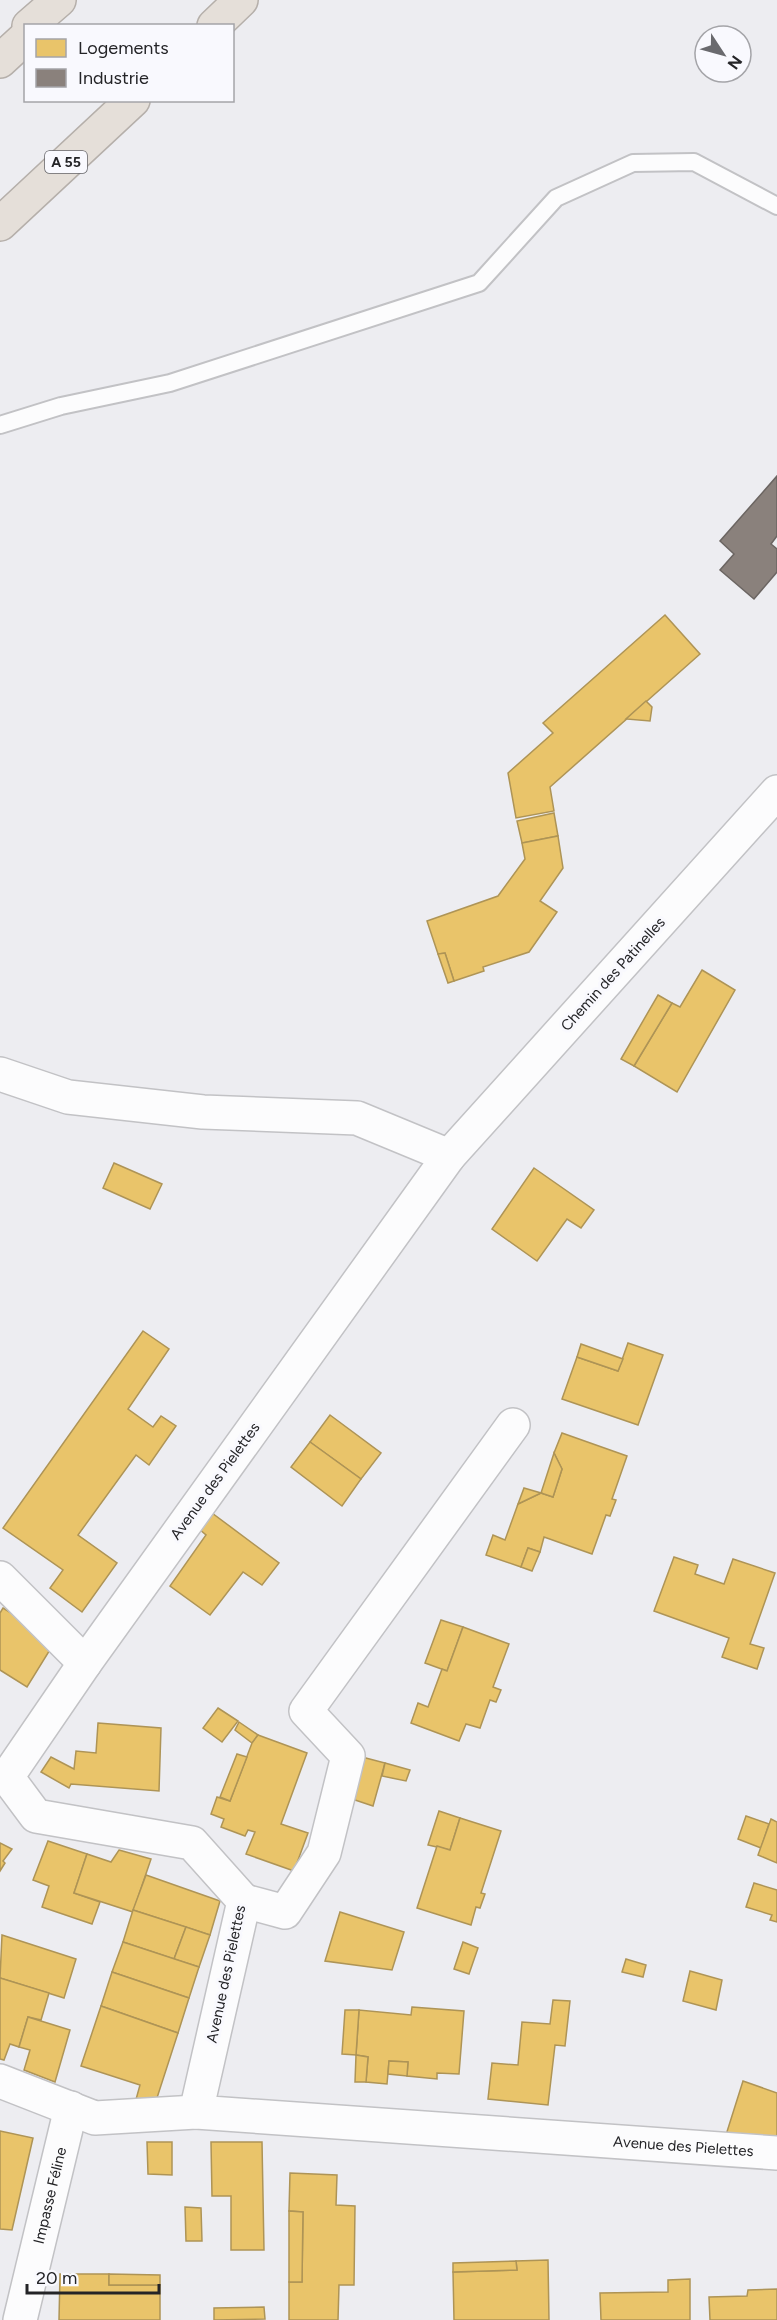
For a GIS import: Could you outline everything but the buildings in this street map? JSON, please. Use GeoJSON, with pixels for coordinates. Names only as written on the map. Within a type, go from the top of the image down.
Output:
{"type":"FeatureCollection","features":[{"type":"Feature","properties":{"kind":"highway"},"geometry":{"type":"LineString","coordinates":[[31,24],[59,0]]}},
{"type":"Feature","properties":{"kind":"highway"},"geometry":{"type":"LineString","coordinates":[[40,24],[65,0]]}},
{"type":"Feature","properties":{"kind":"highway"},"geometry":{"type":"LineString","coordinates":[[216,24],[241,0]]}},
{"type":"Feature","properties":{"kind":"highway"},"geometry":{"type":"LineString","coordinates":[[0,51],[24,31]]}},
{"type":"Feature","properties":{"kind":"highway"},"geometry":{"type":"LineString","coordinates":[[0,61],[24,39]]}},
{"type":"Feature","properties":{"kind":"highway","name":"A 55"},"geometry":{"type":"LineString","coordinates":[[0,224],[131,102]]}},
{"type":"Feature","properties":{"kind":"street","name":"Chemin des Patinelles"},"geometry":{"type":"LineString","coordinates":[[449,1156],[777,792]]}},
{"type":"Feature","properties":{"kind":"street"},"geometry":{"type":"LineString","coordinates":[[0,1074],[68,1097],[203,1112],[357,1118],[449,1156]]}},
{"type":"Feature","properties":{"kind":"street","name":"Avenue des Pielettes"},"geometry":{"type":"LineString","coordinates":[[196,2112],[244,1901],[192,1843],[36,1816],[7,1777],[85,1663],[449,1156]]}},
{"type":"Feature","properties":{"kind":"street"},"geometry":{"type":"LineString","coordinates":[[244,1901],[285,1912],[324,1853],[348,1756],[306,1711],[513,1425]]}},
{"type":"Feature","properties":{"kind":"street"},"geometry":{"type":"LineString","coordinates":[[0,1578],[85,1663]]}},
{"type":"Feature","properties":{"kind":"street","name":"Avenue des Pielettes"},"geometry":{"type":"LineString","coordinates":[[0,2081],[95,2118],[196,2112],[777,2153]]}},
{"type":"Feature","properties":{"kind":"street","name":"Impasse Féline"},"geometry":{"type":"LineString","coordinates":[[20,2320],[71,2108]]}},
{"type":"Feature","properties":{"kind":"lane"},"geometry":{"type":"LineString","coordinates":[[0,425],[61,406],[170,384],[479,283],[556,198],[633,163],[694,162],[777,206]]}}]}
